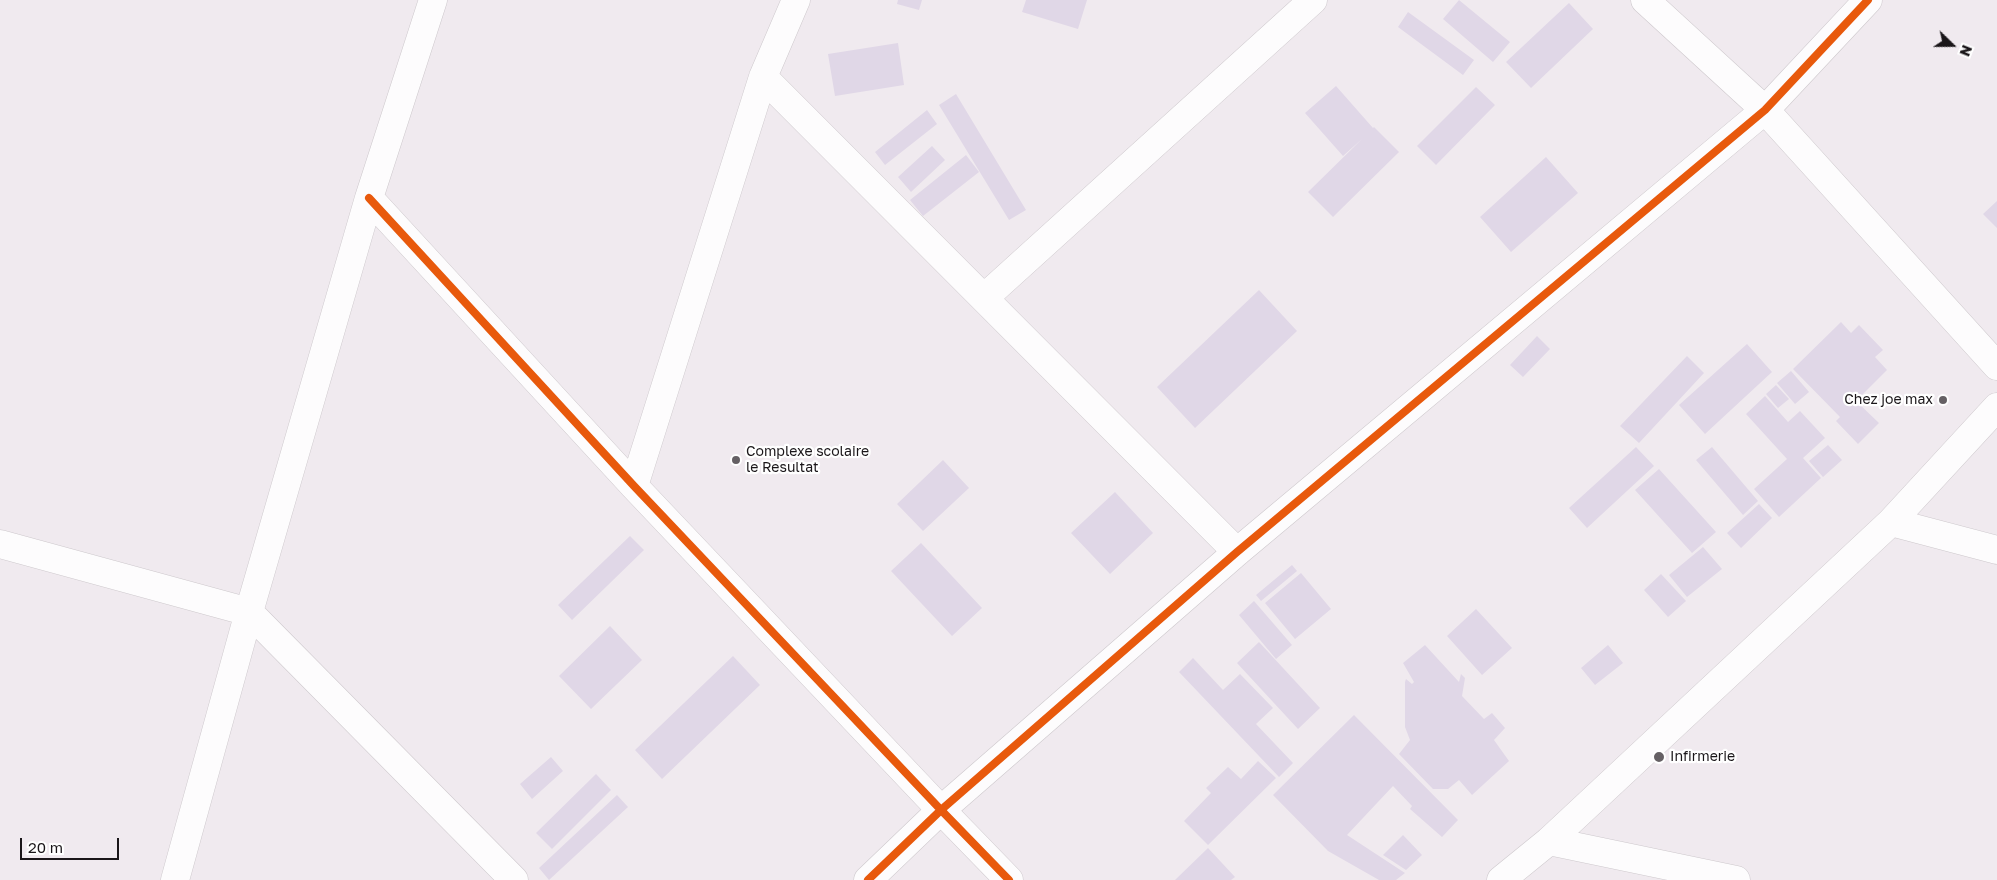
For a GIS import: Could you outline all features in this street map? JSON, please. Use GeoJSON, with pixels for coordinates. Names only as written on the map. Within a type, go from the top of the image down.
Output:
{"type":"FeatureCollection","features":[{"type":"Feature","properties":{"kind":"street"},"geometry":{"type":"LineString","coordinates":[[175,880],[249,612],[369,198],[433,0]]}},
{"type":"Feature","properties":{"kind":"street"},"geometry":{"type":"LineString","coordinates":[[634,486],[763,77],[796,0]]}},
{"type":"Feature","properties":{"kind":"street"},"geometry":{"type":"LineString","coordinates":[[984,298],[1313,0]]}},
{"type":"Feature","properties":{"kind":"street"},"geometry":{"type":"LineString","coordinates":[[1644,0],[1765,110],[1997,366]]}},
{"type":"Feature","properties":{"kind":"street"},"geometry":{"type":"LineString","coordinates":[[868,880],[941,810],[1237,552],[1765,110],[1868,0]]}},
{"type":"Feature","properties":{"kind":"street"},"geometry":{"type":"LineString","coordinates":[[763,77],[1237,552]]}},
{"type":"Feature","properties":{"kind":"street"},"geometry":{"type":"LineString","coordinates":[[369,198],[634,486],[1009,880]]}},
{"type":"Feature","properties":{"kind":"street"},"geometry":{"type":"LineString","coordinates":[[1501,880],[1549,841],[1891,522],[1997,407]]}},
{"type":"Feature","properties":{"kind":"street"},"geometry":{"type":"LineString","coordinates":[[1891,522],[1997,550]]}},
{"type":"Feature","properties":{"kind":"street"},"geometry":{"type":"LineString","coordinates":[[0,544],[249,612],[514,880]]}},
{"type":"Feature","properties":{"kind":"street"},"geometry":{"type":"LineString","coordinates":[[1549,841],[1736,880]]}},
{"type":"Feature","properties":{"kind":"building"},"geometry":{"type":"Polygon","coordinates":[[[898,0],[922,0],[919,10],[897,4],[898,0]]]}},
{"type":"Feature","properties":{"kind":"building"},"geometry":{"type":"Polygon","coordinates":[[[1026,0],[1087,0],[1078,29],[1022,12],[1026,0]]]}},
{"type":"Feature","properties":{"kind":"building"},"geometry":{"type":"Polygon","coordinates":[[[1459,0],[1510,42],[1493,62],[1443,19],[1459,0]]]}},
{"type":"Feature","properties":{"kind":"building"},"geometry":{"type":"Polygon","coordinates":[[[1569,3],[1593,29],[1531,88],[1506,62],[1569,3]]]}},
{"type":"Feature","properties":{"kind":"building"},"geometry":{"type":"Polygon","coordinates":[[[1408,12],[1474,60],[1463,75],[1398,27],[1408,12]]]}},
{"type":"Feature","properties":{"kind":"building"},"geometry":{"type":"Polygon","coordinates":[[[898,43],[904,85],[835,96],[828,54],[898,43]]]}},
{"type":"Feature","properties":{"kind":"building"},"geometry":{"type":"Polygon","coordinates":[[[1336,86],[1373,128],[1399,152],[1333,217],[1308,192],[1362,139],[1343,156],[1305,113],[1336,86]]]}},
{"type":"Feature","properties":{"kind":"building"},"geometry":{"type":"Polygon","coordinates":[[[1476,87],[1495,105],[1436,165],[1417,146],[1476,87]]]}},
{"type":"Feature","properties":{"kind":"building"},"geometry":{"type":"Polygon","coordinates":[[[956,94],[1026,210],[1009,220],[939,105],[956,94]]]}},
{"type":"Feature","properties":{"kind":"building"},"geometry":{"type":"Polygon","coordinates":[[[927,110],[937,124],[885,165],[875,152],[927,110]]]}},
{"type":"Feature","properties":{"kind":"building"},"geometry":{"type":"Polygon","coordinates":[[[932,146],[945,160],[911,192],[898,177],[932,146]]]}},
{"type":"Feature","properties":{"kind":"building"},"geometry":{"type":"Polygon","coordinates":[[[966,155],[979,172],[923,216],[910,200],[966,155]]]}},
{"type":"Feature","properties":{"kind":"building"},"geometry":{"type":"Polygon","coordinates":[[[1546,157],[1578,193],[1511,252],[1480,217],[1546,157]]]}},
{"type":"Feature","properties":{"kind":"building"},"geometry":{"type":"Polygon","coordinates":[[[1997,201],[1997,228],[1983,214],[1997,201]]]}},
{"type":"Feature","properties":{"kind":"building"},"geometry":{"type":"Polygon","coordinates":[[[1259,290],[1297,331],[1195,428],[1157,387],[1259,290]]]}},
{"type":"Feature","properties":{"kind":"building"},"geometry":{"type":"Polygon","coordinates":[[[1841,322],[1851,333],[1859,325],[1883,350],[1875,357],[1887,370],[1856,401],[1879,423],[1858,444],[1836,421],[1840,417],[1793,369],[1841,322]]]}},
{"type":"Feature","properties":{"kind":"building"},"geometry":{"type":"Polygon","coordinates":[[[1537,336],[1550,349],[1523,377],[1510,365],[1537,336]]]}},
{"type":"Feature","properties":{"kind":"building"},"geometry":{"type":"Polygon","coordinates":[[[1747,344],[1772,372],[1705,434],[1679,405],[1747,344]]]}},
{"type":"Feature","properties":{"kind":"building"},"geometry":{"type":"Polygon","coordinates":[[[1687,356],[1704,373],[1639,443],[1620,426],[1687,356]]]}},
{"type":"Feature","properties":{"kind":"building"},"geometry":{"type":"Polygon","coordinates":[[[1791,371],[1809,392],[1795,404],[1777,383],[1791,371]]]}},
{"type":"Feature","properties":{"kind":"building"},"geometry":{"type":"Polygon","coordinates":[[[1776,385],[1789,399],[1778,408],[1766,394],[1776,385]]]}},
{"type":"Feature","properties":{"kind":"building"},"geometry":{"type":"Polygon","coordinates":[[[1765,396],[1788,422],[1800,411],[1825,438],[1803,458],[1821,478],[1779,517],[1754,489],[1787,459],[1746,414],[1765,396]]]}},
{"type":"Feature","properties":{"kind":"building"},"geometry":{"type":"Polygon","coordinates":[[[1828,445],[1842,460],[1823,477],[1809,461],[1828,445]]]}},
{"type":"Feature","properties":{"kind":"building"},"geometry":{"type":"Polygon","coordinates":[[[1636,447],[1654,466],[1587,528],[1569,508],[1636,447]]]}},
{"type":"Feature","properties":{"kind":"building"},"geometry":{"type":"Polygon","coordinates":[[[1712,447],[1758,501],[1743,515],[1696,460],[1712,447]]]}},
{"type":"Feature","properties":{"kind":"building"},"geometry":{"type":"Polygon","coordinates":[[[943,460],[969,488],[923,531],[897,504],[943,460]]]}},
{"type":"Feature","properties":{"kind":"building"},"geometry":{"type":"Polygon","coordinates":[[[1659,469],[1716,532],[1692,553],[1635,490],[1659,469]]]}},
{"type":"Feature","properties":{"kind":"building"},"geometry":{"type":"Polygon","coordinates":[[[1115,492],[1153,533],[1110,574],[1071,533],[1115,492]]]}},
{"type":"Feature","properties":{"kind":"building"},"geometry":{"type":"Polygon","coordinates":[[[1759,504],[1772,518],[1741,548],[1727,533],[1759,504]]]}},
{"type":"Feature","properties":{"kind":"building"},"geometry":{"type":"Polygon","coordinates":[[[630,536],[644,550],[572,620],[558,605],[630,536]]]}},
{"type":"Feature","properties":{"kind":"building"},"geometry":{"type":"Polygon","coordinates":[[[921,543],[982,608],[952,636],[891,571],[921,543]]]}},
{"type":"Feature","properties":{"kind":"building"},"geometry":{"type":"Polygon","coordinates":[[[1703,547],[1722,569],[1687,597],[1669,575],[1703,547]]]}},
{"type":"Feature","properties":{"kind":"building"},"geometry":{"type":"Polygon","coordinates":[[[1292,565],[1297,571],[1261,601],[1256,595],[1292,565]]]}},
{"type":"Feature","properties":{"kind":"building"},"geometry":{"type":"Polygon","coordinates":[[[1301,573],[1331,609],[1295,639],[1265,603],[1301,573]]]}},
{"type":"Feature","properties":{"kind":"building"},"geometry":{"type":"Polygon","coordinates":[[[1661,574],[1686,601],[1668,617],[1644,590],[1661,574]]]}},
{"type":"Feature","properties":{"kind":"building"},"geometry":{"type":"Polygon","coordinates":[[[1254,601],[1292,645],[1276,659],[1239,615],[1254,601]]]}},
{"type":"Feature","properties":{"kind":"building"},"geometry":{"type":"Polygon","coordinates":[[[1476,609],[1512,648],[1482,675],[1447,636],[1476,609]]]}},
{"type":"Feature","properties":{"kind":"building"},"geometry":{"type":"Polygon","coordinates":[[[610,626],[642,660],[591,709],[559,676],[610,626]]]}},
{"type":"Feature","properties":{"kind":"building"},"geometry":{"type":"Polygon","coordinates":[[[1259,642],[1320,708],[1298,729],[1237,663],[1259,642]]]}},
{"type":"Feature","properties":{"kind":"building"},"geometry":{"type":"Polygon","coordinates":[[[1425,645],[1459,682],[1461,674],[1465,678],[1462,696],[1484,719],[1492,713],[1505,728],[1494,740],[1509,761],[1472,795],[1459,780],[1448,789],[1433,789],[1399,754],[1410,740],[1405,727],[1405,682],[1406,679],[1412,684],[1414,682],[1403,663],[1425,645]]]}},
{"type":"Feature","properties":{"kind":"building"},"geometry":{"type":"Polygon","coordinates":[[[1608,645],[1623,663],[1595,685],[1581,668],[1608,645]]]}},
{"type":"Feature","properties":{"kind":"building"},"geometry":{"type":"Polygon","coordinates":[[[733,656],[760,685],[662,779],[635,750],[733,656]]]}},
{"type":"Feature","properties":{"kind":"building"},"geometry":{"type":"Polygon","coordinates":[[[1193,658],[1223,690],[1240,674],[1273,708],[1256,724],[1293,763],[1279,777],[1179,672],[1193,658]]]}},
{"type":"Feature","properties":{"kind":"building"},"geometry":{"type":"Polygon","coordinates":[[[1354,715],[1458,820],[1442,837],[1410,809],[1412,806],[1393,786],[1347,835],[1405,873],[1396,880],[1379,880],[1328,851],[1273,795],[1354,715]]]}},
{"type":"Feature","properties":{"kind":"building"},"geometry":{"type":"Polygon","coordinates":[[[551,757],[563,771],[532,799],[520,784],[551,757]]]}},
{"type":"Feature","properties":{"kind":"building"},"geometry":{"type":"Polygon","coordinates":[[[1258,761],[1276,778],[1208,845],[1184,821],[1211,793],[1206,788],[1228,767],[1241,779],[1258,761]]]}},
{"type":"Feature","properties":{"kind":"building"},"geometry":{"type":"Polygon","coordinates":[[[596,774],[611,790],[552,849],[536,833],[596,774]]]}},
{"type":"Feature","properties":{"kind":"building"},"geometry":{"type":"Polygon","coordinates":[[[617,795],[628,807],[549,880],[539,868],[617,795]]]}},
{"type":"Feature","properties":{"kind":"building"},"geometry":{"type":"Polygon","coordinates":[[[1403,835],[1422,855],[1406,870],[1383,855],[1403,835]]]}},
{"type":"Feature","properties":{"kind":"building"},"geometry":{"type":"Polygon","coordinates":[[[1208,848],[1235,877],[1231,880],[1175,880],[1208,848]]]}},
{"type":"Feature","properties":{"kind":"cycle path"},"geometry":{"type":"LineString","coordinates":[[868,880],[941,810],[1237,552],[1765,110],[1868,0]]}},
{"type":"Feature","properties":{"kind":"cycle path"},"geometry":{"type":"LineString","coordinates":[[369,198],[634,486],[1009,880]]}},
{"type":"Feature","properties":{"kind":"place","name":"Chez joe max"},"geometry":{"type":"Point","coordinates":[1943,400]}},
{"type":"Feature","properties":{"kind":"place","name":"Complexe scolaire le Resultat"},"geometry":{"type":"Point","coordinates":[736,460]}},
{"type":"Feature","properties":{"kind":"place","name":"Infirmerie"},"geometry":{"type":"Point","coordinates":[1659,757]}}]}
